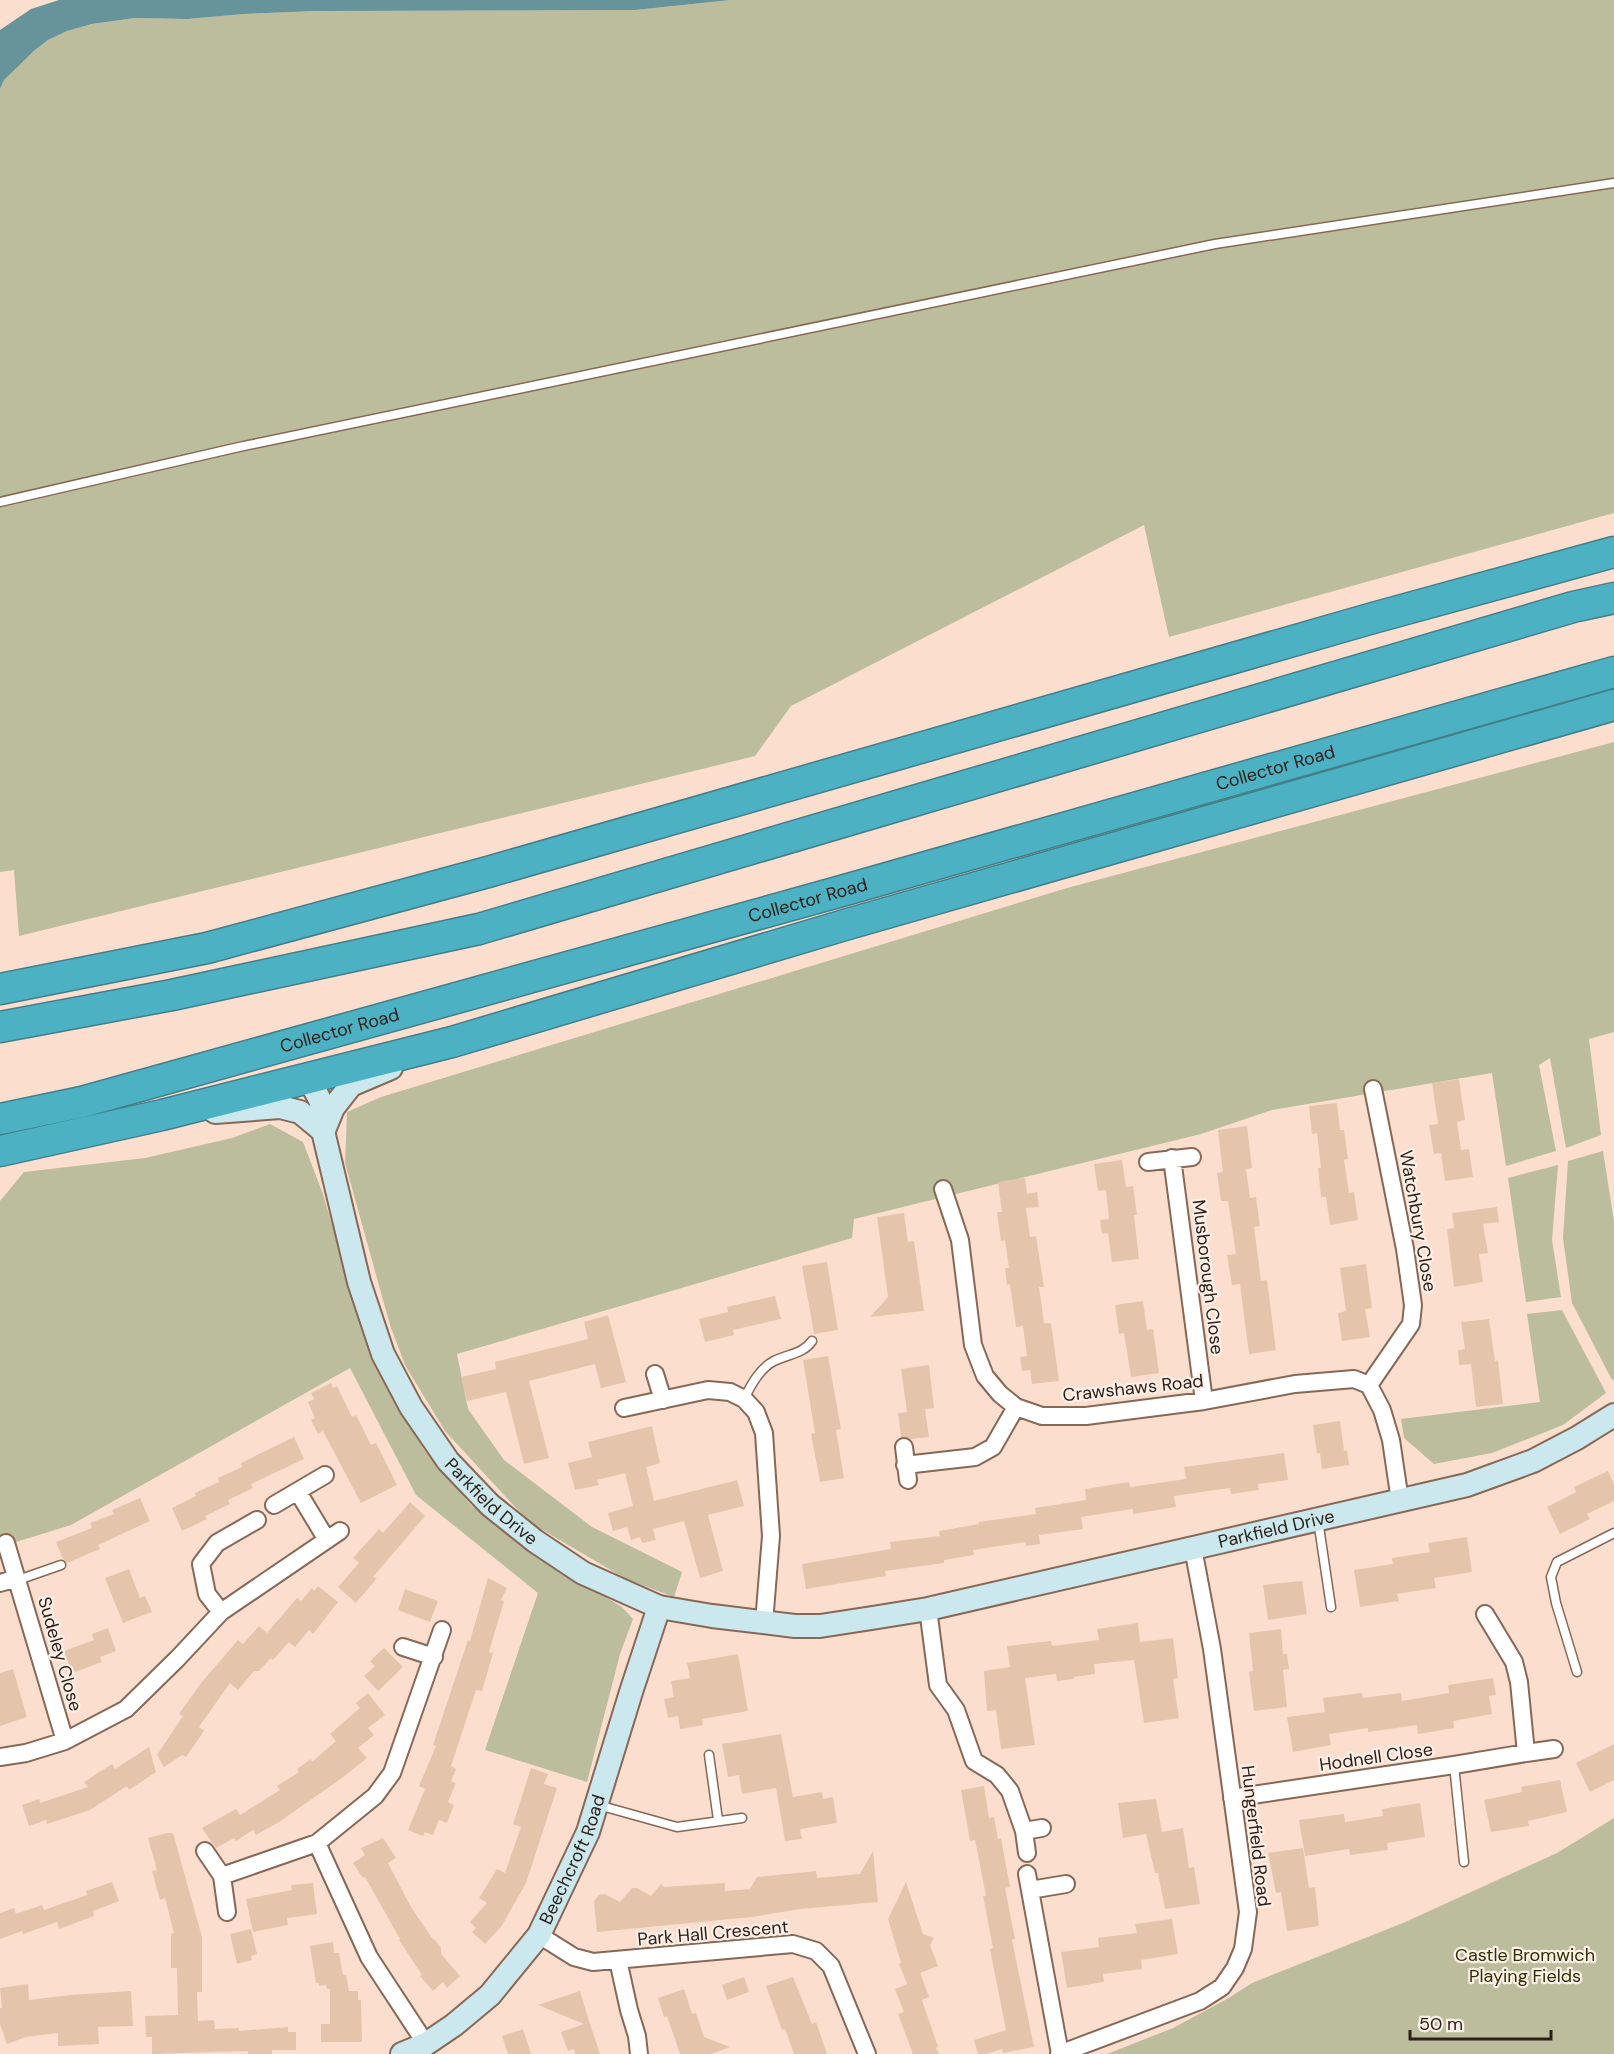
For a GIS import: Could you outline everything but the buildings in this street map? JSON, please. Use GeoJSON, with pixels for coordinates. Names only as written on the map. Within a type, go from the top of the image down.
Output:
{"type":"FeatureCollection","features":[{"type":"Feature","properties":{"kind":"highway"},"geometry":{"type":"LineString","coordinates":[[0,989],[207,948],[488,872],[1338,628],[1614,552]]}},
{"type":"Feature","properties":{"kind":"highway"},"geometry":{"type":"LineString","coordinates":[[0,1027],[172,994],[479,928],[1539,617],[1614,598]]}},
{"type":"Feature","properties":{"kind":"highway","name":"Collector Road"},"geometry":{"type":"LineString","coordinates":[[0,1119],[82,1102],[838,892],[1614,672]]}},
{"type":"Feature","properties":{"kind":"highway","name":"Collector Road"},"geometry":{"type":"LineString","coordinates":[[0,1151],[162,1115],[452,1042],[848,924],[1614,705]]}},
{"type":"Feature","properties":{"kind":"highway"},"geometry":{"type":"LineString","coordinates":[[82,1102],[138,1104],[277,1069],[298,1073],[309,1079]]}},
{"type":"Feature","properties":{"kind":"street"},"geometry":{"type":"LineString","coordinates":[[162,1115],[280,1107],[300,1112],[323,1131],[333,1108],[351,1085],[452,1042]]}},
{"type":"Feature","properties":{"kind":"street","name":"Parkfield Drive"},"geometry":{"type":"LineString","coordinates":[[309,1079],[321,1102],[323,1131],[358,1282],[383,1354],[411,1407],[442,1452],[489,1505],[534,1541],[583,1573],[659,1607],[795,1626],[820,1626],[928,1609],[1467,1485],[1533,1461],[1614,1415]]}},
{"type":"Feature","properties":{"kind":"street","name":"Watchbury Close"},"geometry":{"type":"LineString","coordinates":[[1369,1385],[1411,1324],[1413,1305],[1405,1250],[1373,1089]]}},
{"type":"Feature","properties":{"kind":"street"},"geometry":{"type":"LineString","coordinates":[[1148,1162],[1192,1157]]}},
{"type":"Feature","properties":{"kind":"street","name":"Musborough Close"},"geometry":{"type":"LineString","coordinates":[[1172,1158],[1204,1401]]}},
{"type":"Feature","properties":{"kind":"street","name":"Crawshaws Road"},"geometry":{"type":"LineString","coordinates":[[943,1190],[960,1240],[973,1345],[985,1377],[1016,1407],[1042,1416],[1086,1416],[1204,1401],[1295,1384],[1354,1379],[1369,1385]]}},
{"type":"Feature","properties":{"kind":"street"},"geometry":{"type":"LineString","coordinates":[[655,1374],[663,1400]]}},
{"type":"Feature","properties":{"kind":"street"},"geometry":{"type":"LineString","coordinates":[[1369,1385],[1382,1410],[1391,1440],[1400,1501]]}},
{"type":"Feature","properties":{"kind":"street"},"geometry":{"type":"LineString","coordinates":[[624,1408],[708,1390],[730,1392],[744,1399],[756,1412],[764,1433],[771,1536],[764,1623]]}},
{"type":"Feature","properties":{"kind":"street"},"geometry":{"type":"LineString","coordinates":[[904,1447],[907,1472],[975,1456],[993,1447],[1016,1407]]}},
{"type":"Feature","properties":{"kind":"street"},"geometry":{"type":"LineString","coordinates":[[274,1505],[326,1476]]}},
{"type":"Feature","properties":{"kind":"street"},"geometry":{"type":"LineString","coordinates":[[0,1757],[26,1753],[65,1741],[126,1709],[221,1612],[334,1535],[297,1492]]}},
{"type":"Feature","properties":{"kind":"street"},"geometry":{"type":"LineString","coordinates":[[221,1612],[207,1594],[201,1564],[217,1543],[257,1520]]}},
{"type":"Feature","properties":{"kind":"street","name":"Sudeley Close"},"geometry":{"type":"LineString","coordinates":[[6,1543],[65,1741]]}},
{"type":"Feature","properties":{"kind":"street","name":"Hungerfield Road"},"geometry":{"type":"LineString","coordinates":[[1066,1884],[1029,1882],[1059,2054],[1200,2001],[1222,1988],[1243,1949],[1248,1912],[1212,1649],[1193,1548]]}},
{"type":"Feature","properties":{"kind":"street"},"geometry":{"type":"LineString","coordinates":[[0,1583],[17,1579]]}},
{"type":"Feature","properties":{"kind":"street","name":"Beechcroft Road"},"geometry":{"type":"LineString","coordinates":[[402,2054],[426,2044],[454,2025],[490,1995],[540,1935],[588,1832],[659,1607]]}},
{"type":"Feature","properties":{"kind":"street"},"geometry":{"type":"LineString","coordinates":[[928,1609],[938,1685],[956,1710],[974,1761],[997,1775],[1010,1791],[1024,1831],[1027,1853]]}},
{"type":"Feature","properties":{"kind":"street"},"geometry":{"type":"LineString","coordinates":[[1485,1614],[1514,1662],[1526,1753]]}},
{"type":"Feature","properties":{"kind":"street"},"geometry":{"type":"LineString","coordinates":[[222,1876],[317,1843],[375,1796],[392,1773],[442,1630]]}},
{"type":"Feature","properties":{"kind":"street"},"geometry":{"type":"LineString","coordinates":[[404,1647],[434,1657]]}},
{"type":"Feature","properties":{"kind":"street","name":"Hodnell Close"},"geometry":{"type":"LineString","coordinates":[[1232,1798],[1554,1749]]}},
{"type":"Feature","properties":{"kind":"street"},"geometry":{"type":"LineString","coordinates":[[1024,1831],[1042,1828]]}},
{"type":"Feature","properties":{"kind":"street"},"geometry":{"type":"LineString","coordinates":[[317,1843],[369,1957],[426,2044]]}},
{"type":"Feature","properties":{"kind":"street"},"geometry":{"type":"LineString","coordinates":[[204,1851],[222,1876],[227,1912]]}},
{"type":"Feature","properties":{"kind":"street","name":"Park Hall Crescent"},"geometry":{"type":"LineString","coordinates":[[540,1935],[574,1957],[593,1962],[793,1944],[816,1951],[831,1966],[867,2054]]}},
{"type":"Feature","properties":{"kind":"street"},"geometry":{"type":"LineString","coordinates":[[618,1960],[628,2010],[637,2036],[639,2054]]}},
{"type":"Feature","properties":{"kind":"lane"},"geometry":{"type":"LineString","coordinates":[[0,502],[239,447],[1215,244],[1614,183]]}},
{"type":"Feature","properties":{"kind":"lane"},"geometry":{"type":"LineString","coordinates":[[744,1399],[754,1380],[772,1362],[802,1351],[812,1341]]}},
{"type":"Feature","properties":{"kind":"lane"},"geometry":{"type":"LineString","coordinates":[[1318,1520],[1331,1607]]}},
{"type":"Feature","properties":{"kind":"lane"},"geometry":{"type":"LineString","coordinates":[[1577,1672],[1556,1604],[1551,1577],[1557,1562],[1614,1533]]}},
{"type":"Feature","properties":{"kind":"lane"},"geometry":{"type":"LineString","coordinates":[[17,1579],[61,1565]]}},
{"type":"Feature","properties":{"kind":"lane"},"geometry":{"type":"LineString","coordinates":[[709,1755],[718,1820]]}},
{"type":"Feature","properties":{"kind":"lane"},"geometry":{"type":"LineString","coordinates":[[1454,1765],[1464,1862]]}},
{"type":"Feature","properties":{"kind":"lane"},"geometry":{"type":"LineString","coordinates":[[597,1805],[677,1827],[742,1818]]}},
{"type":"Feature","properties":{"kind":"green space"},"geometry":{"type":"Polygon","coordinates":[[[731,0],[1614,0],[1614,513],[1169,637],[1144,525],[791,706],[755,756],[19,936],[14,870],[0,872],[0,89],[4,80],[35,50],[48,40],[67,31],[92,24],[135,18],[187,19],[317,11],[635,10],[731,0]]]}},
{"type":"Feature","properties":{"kind":"green space"},"geometry":{"type":"Polygon","coordinates":[[[1614,742],[1614,1032],[1589,1039],[1601,1135],[1566,1148],[1550,1058],[1539,1065],[1556,1151],[1506,1166],[1492,1073],[1272,1110],[1201,1134],[854,1219],[852,1238],[457,1354],[468,1409],[504,1460],[592,1527],[682,1572],[674,1597],[626,1579],[529,1522],[445,1431],[405,1365],[390,1325],[345,1163],[347,1112],[381,1097],[1067,888],[1614,742]]]}},
{"type":"Feature","properties":{"kind":"green space"},"geometry":{"type":"Polygon","coordinates":[[[270,1124],[303,1142],[323,1194],[368,1348],[423,1448],[471,1505],[522,1547],[622,1607],[633,1619],[620,1654],[587,1782],[485,1750],[538,1593],[416,1495],[350,1368],[71,1525],[0,1547],[0,1201],[24,1172],[145,1158],[232,1138],[270,1124]]]}},
{"type":"Feature","properties":{"kind":"green space"},"geometry":{"type":"Polygon","coordinates":[[[1603,1151],[1614,1222],[1614,1379],[1612,1380],[1572,1303],[1563,1238],[1568,1161],[1603,1151]]]}},
{"type":"Feature","properties":{"kind":"green space"},"geometry":{"type":"Polygon","coordinates":[[[1558,1165],[1552,1240],[1561,1297],[1526,1302],[1508,1178],[1558,1165]]]}},
{"type":"Feature","properties":{"kind":"green space"},"geometry":{"type":"Polygon","coordinates":[[[1562,1310],[1606,1393],[1563,1425],[1492,1453],[1434,1464],[1404,1438],[1401,1419],[1540,1402],[1527,1314],[1562,1310]]]}},
{"type":"Feature","properties":{"kind":"green space","name":"Castle Bromwich Playing Fields"},"geometry":{"type":"Polygon","coordinates":[[[1614,1818],[1614,2054],[1107,2054],[1173,2028],[1252,1983],[1403,1923],[1557,1853],[1614,1818]]]}},
{"type":"Feature","properties":{"kind":"water"},"geometry":{"type":"Polygon","coordinates":[[[59,0],[731,0],[635,10],[317,11],[187,19],[135,18],[92,24],[67,31],[48,40],[4,80],[0,89],[0,30],[31,9],[59,0]]]}}]}
